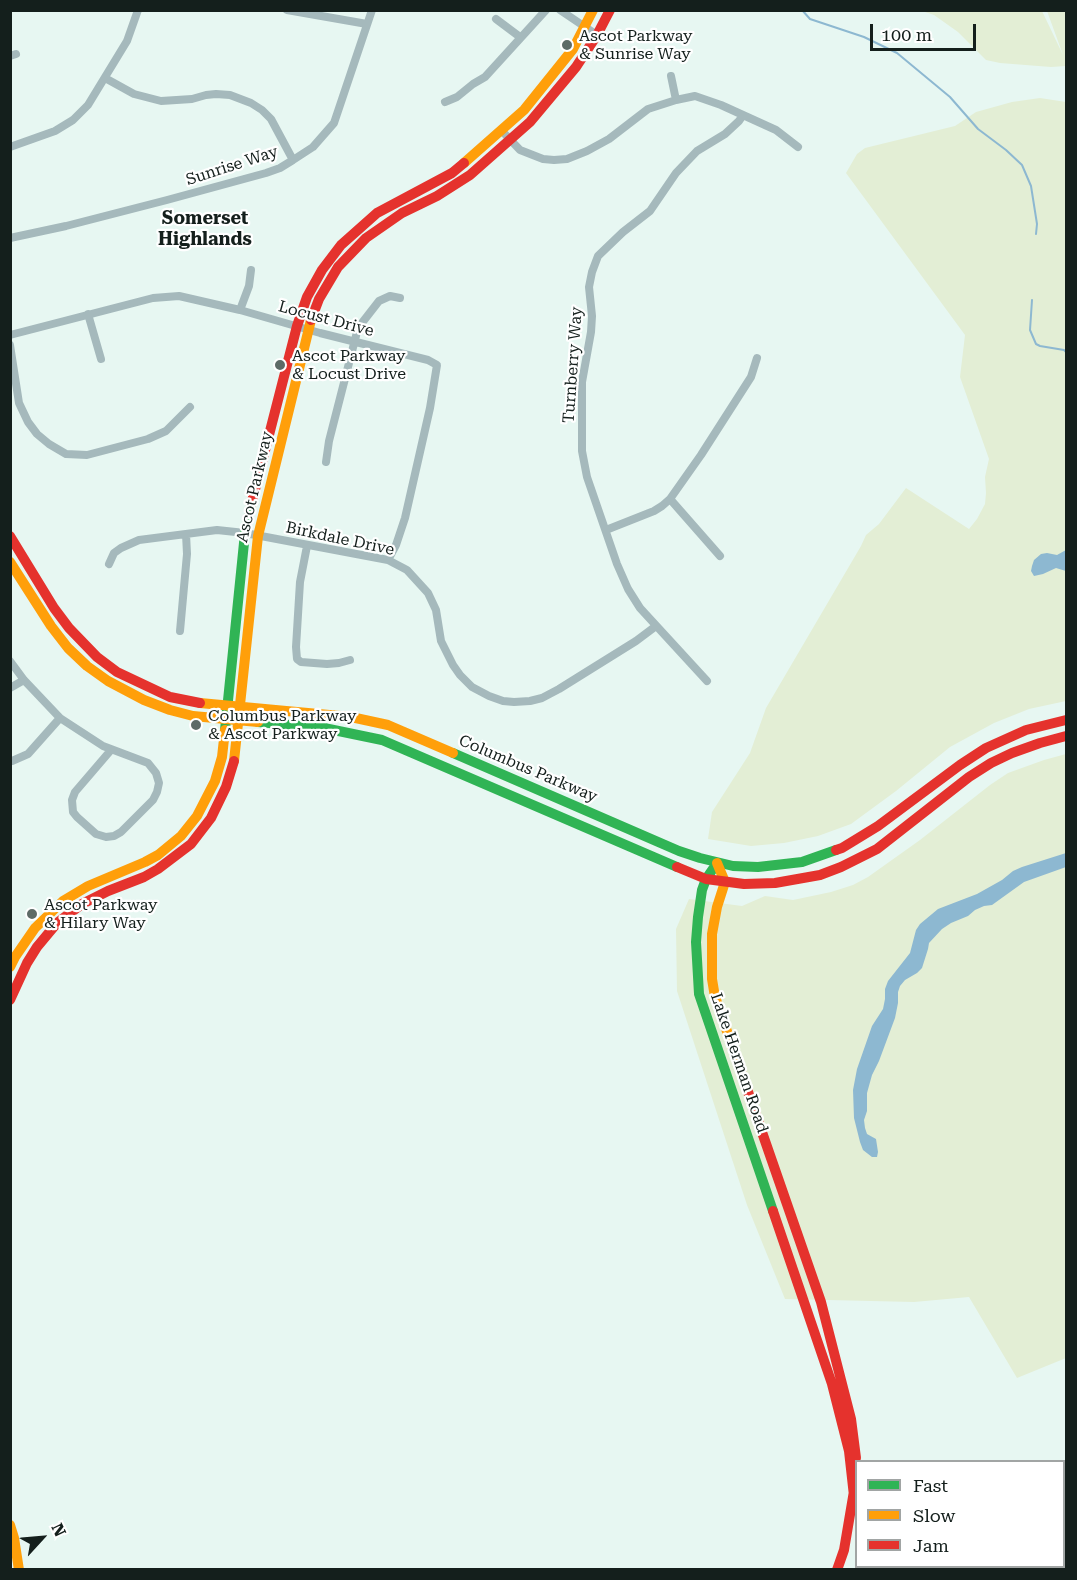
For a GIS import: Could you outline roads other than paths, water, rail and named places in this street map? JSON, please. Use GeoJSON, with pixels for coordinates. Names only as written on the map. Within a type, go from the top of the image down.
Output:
{"type":"FeatureCollection","features":[{"type":"Feature","properties":{"kind":"main road","name":"Ascot Parkway"},"geometry":{"type":"LineString","coordinates":[[12,960],[35,928],[63,902],[88,886],[158,855],[181,836],[197,816],[215,781],[222,757],[227,720],[245,533],[297,326],[307,297],[318,277],[330,258],[352,233],[377,213],[452,173],[524,110],[573,49],[593,10]]}},
{"type":"Feature","properties":{"kind":"main road","name":"Ascot Parkway"},"geometry":{"type":"LineString","coordinates":[[10,1000],[27,963],[57,923],[93,898],[144,877],[179,854],[211,818],[226,787],[233,765],[239,720],[258,536],[308,329],[319,299],[338,267],[366,238],[402,213],[437,196],[470,175],[530,122],[576,68],[610,10]]}},
{"type":"Feature","properties":{"kind":"main road","name":"Columbus Parkway"},"geometry":{"type":"LineString","coordinates":[[10,536],[15,554],[69,628],[89,650],[111,667],[139,683],[170,697],[202,703],[351,717],[388,724],[679,851],[733,866],[778,866],[802,862],[842,848],[878,826],[986,748],[1026,730],[1066,720]]}},
{"type":"Feature","properties":{"kind":"main road","name":"Columbus Parkway"},"geometry":{"type":"LineString","coordinates":[[10,561],[51,626],[68,648],[108,681],[144,700],[193,716],[324,728],[382,740],[571,820],[658,860],[706,879],[724,882],[775,883],[820,875],[842,867],[878,849],[969,777],[991,763],[1040,742],[1066,736]]}},
{"type":"Feature","properties":{"kind":"main road","name":"Lake Herman Road"},"geometry":{"type":"LineString","coordinates":[[717,863],[706,879],[699,908],[696,942],[699,994],[832,1384],[849,1451],[854,1496]]}},
{"type":"Feature","properties":{"kind":"main road"},"geometry":{"type":"LineString","coordinates":[[717,863],[724,882]]}},
{"type":"Feature","properties":{"kind":"main road","name":"Lake Herman Road"},"geometry":{"type":"LineString","coordinates":[[724,882],[712,934],[712,979],[715,997],[821,1302],[851,1419],[856,1460]]}},
{"type":"Feature","properties":{"kind":"main road","name":"Lake Herman Road"},"geometry":{"type":"LineString","coordinates":[[837,1569],[844,1550],[855,1483]]}},
{"type":"Feature","properties":{"kind":"main road"},"geometry":{"type":"LineString","coordinates":[[10,1525],[19,1569]]}},
{"type":"Feature","properties":{"kind":"street"},"geometry":{"type":"LineString","coordinates":[[10,147],[54,131],[73,120],[87,105],[105,78],[127,40],[138,10]]}},
{"type":"Feature","properties":{"kind":"street"},"geometry":{"type":"LineString","coordinates":[[287,10],[367,24]]}},
{"type":"Feature","properties":{"kind":"street","name":"Sunrise Way"},"geometry":{"type":"LineString","coordinates":[[10,238],[156,203],[266,173],[293,160],[313,147],[334,123],[372,10]]}},
{"type":"Feature","properties":{"kind":"street"},"geometry":{"type":"LineString","coordinates":[[445,102],[457,97],[484,77],[546,10]]}},
{"type":"Feature","properties":{"kind":"street"},"geometry":{"type":"LineString","coordinates":[[560,10],[597,35]]}},
{"type":"Feature","properties":{"kind":"street"},"geometry":{"type":"LineString","coordinates":[[496,20],[520,37]]}},
{"type":"Feature","properties":{"kind":"street"},"geometry":{"type":"LineString","coordinates":[[671,76],[676,100]]}},
{"type":"Feature","properties":{"kind":"street"},"geometry":{"type":"LineString","coordinates":[[105,78],[135,94],[161,101],[192,99],[206,94],[216,94],[230,95],[251,103],[271,119],[293,160]]}},
{"type":"Feature","properties":{"kind":"street"},"geometry":{"type":"LineString","coordinates":[[502,131],[520,150],[543,159],[567,159],[609,139],[648,109],[695,96],[776,130],[798,147]]}},
{"type":"Feature","properties":{"kind":"street","name":"Turnberry Way"},"geometry":{"type":"LineString","coordinates":[[707,681],[640,608],[616,564],[587,477],[582,451],[582,382],[591,332],[589,287],[598,256],[650,211],[676,173],[697,151],[724,134],[743,115]]}},
{"type":"Feature","properties":{"kind":"street"},"geometry":{"type":"LineString","coordinates":[[240,310],[249,285],[251,270]]}},
{"type":"Feature","properties":{"kind":"street","name":"Locust Drive"},"geometry":{"type":"LineString","coordinates":[[10,335],[153,298],[178,296],[240,310],[428,360],[437,365],[430,408],[405,518],[388,560]]}},
{"type":"Feature","properties":{"kind":"street"},"geometry":{"type":"LineString","coordinates":[[326,462],[329,441],[358,328],[378,301],[390,296],[400,298]]}},
{"type":"Feature","properties":{"kind":"street"},"geometry":{"type":"LineString","coordinates":[[88,314],[101,359]]}},
{"type":"Feature","properties":{"kind":"street"},"geometry":{"type":"LineString","coordinates":[[10,345],[20,403],[28,422],[48,444],[66,454],[87,455],[148,439],[166,431],[190,407]]}},
{"type":"Feature","properties":{"kind":"street"},"geometry":{"type":"LineString","coordinates":[[606,530],[654,511],[670,499],[751,377],[758,358]]}},
{"type":"Feature","properties":{"kind":"street"},"geometry":{"type":"LineString","coordinates":[[670,499],[720,556]]}},
{"type":"Feature","properties":{"kind":"street","name":"Birkdale Drive"},"geometry":{"type":"LineString","coordinates":[[109,564],[114,553],[140,540],[217,530],[245,533],[388,560],[407,570],[428,593],[436,610],[441,641],[460,675],[472,687],[503,701],[530,701],[542,698],[636,641],[656,626]]}},
{"type":"Feature","properties":{"kind":"street"},"geometry":{"type":"LineString","coordinates":[[180,631],[187,554],[186,534]]}},
{"type":"Feature","properties":{"kind":"street"},"geometry":{"type":"LineString","coordinates":[[307,546],[300,582],[297,659],[301,662],[327,664],[350,660]]}},
{"type":"Feature","properties":{"kind":"street"},"geometry":{"type":"LineString","coordinates":[[10,661],[24,680],[60,718],[111,750],[148,763],[156,773],[159,783],[153,800],[128,826],[114,836],[106,837],[96,834],[77,817],[73,812],[72,800],[75,792],[111,750]]}},
{"type":"Feature","properties":{"kind":"street"},"geometry":{"type":"LineString","coordinates":[[10,688],[24,680]]}},
{"type":"Feature","properties":{"kind":"street"},"geometry":{"type":"LineString","coordinates":[[12,761],[28,754],[60,718]]}},
{"type":"Feature","properties":{"kind":"street"},"geometry":{"type":"LineString","coordinates":[[12,960],[27,963]]}},
{"type":"Feature","properties":{"kind":"water"},"geometry":{"type":"Polygon","coordinates":[[[1066,550],[1066,571],[1056,568],[1034,576],[1031,571],[1032,566],[1034,560],[1041,554],[1057,555],[1066,550]]]}},
{"type":"Feature","properties":{"kind":"water"},"geometry":{"type":"Polygon","coordinates":[[[1066,853],[1066,867],[1024,882],[992,905],[975,910],[942,929],[929,943],[922,968],[900,986],[895,1018],[867,1093],[865,1128],[867,1134],[876,1139],[878,1152],[877,1157],[872,1157],[863,1150],[854,1118],[853,1090],[857,1069],[872,1026],[883,1009],[888,981],[910,953],[916,930],[938,909],[977,894],[1022,867],[1066,853]]]}},
{"type":"Feature","properties":{"kind":"waterway"},"geometry":{"type":"LineString","coordinates":[[802,10],[810,19],[864,37],[897,53],[950,97],[978,129],[1022,165],[1031,186],[1037,224],[1036,234]]}},
{"type":"Feature","properties":{"kind":"waterway"},"geometry":{"type":"LineString","coordinates":[[1032,300],[1030,330],[1036,344],[1066,352]]}},
{"type":"Feature","properties":{"kind":"place","name":"Ascot Parkway & Sunrise Way"},"geometry":{"type":"Point","coordinates":[567,45]}},
{"type":"Feature","properties":{"kind":"place","name":"Ascot Parkway & Locust Drive"},"geometry":{"type":"Point","coordinates":[280,365]}},
{"type":"Feature","properties":{"kind":"place","name":"Columbus Parkway & Ascot Parkway"},"geometry":{"type":"Point","coordinates":[196,725]}},
{"type":"Feature","properties":{"kind":"place","name":"Ascot Parkway & Hilary Way"},"geometry":{"type":"Point","coordinates":[32,914]}},
{"type":"Feature","properties":{"kind":"district","name":"Somerset Highlands"},"geometry":{"type":"Point","coordinates":[205,229]}}]}
